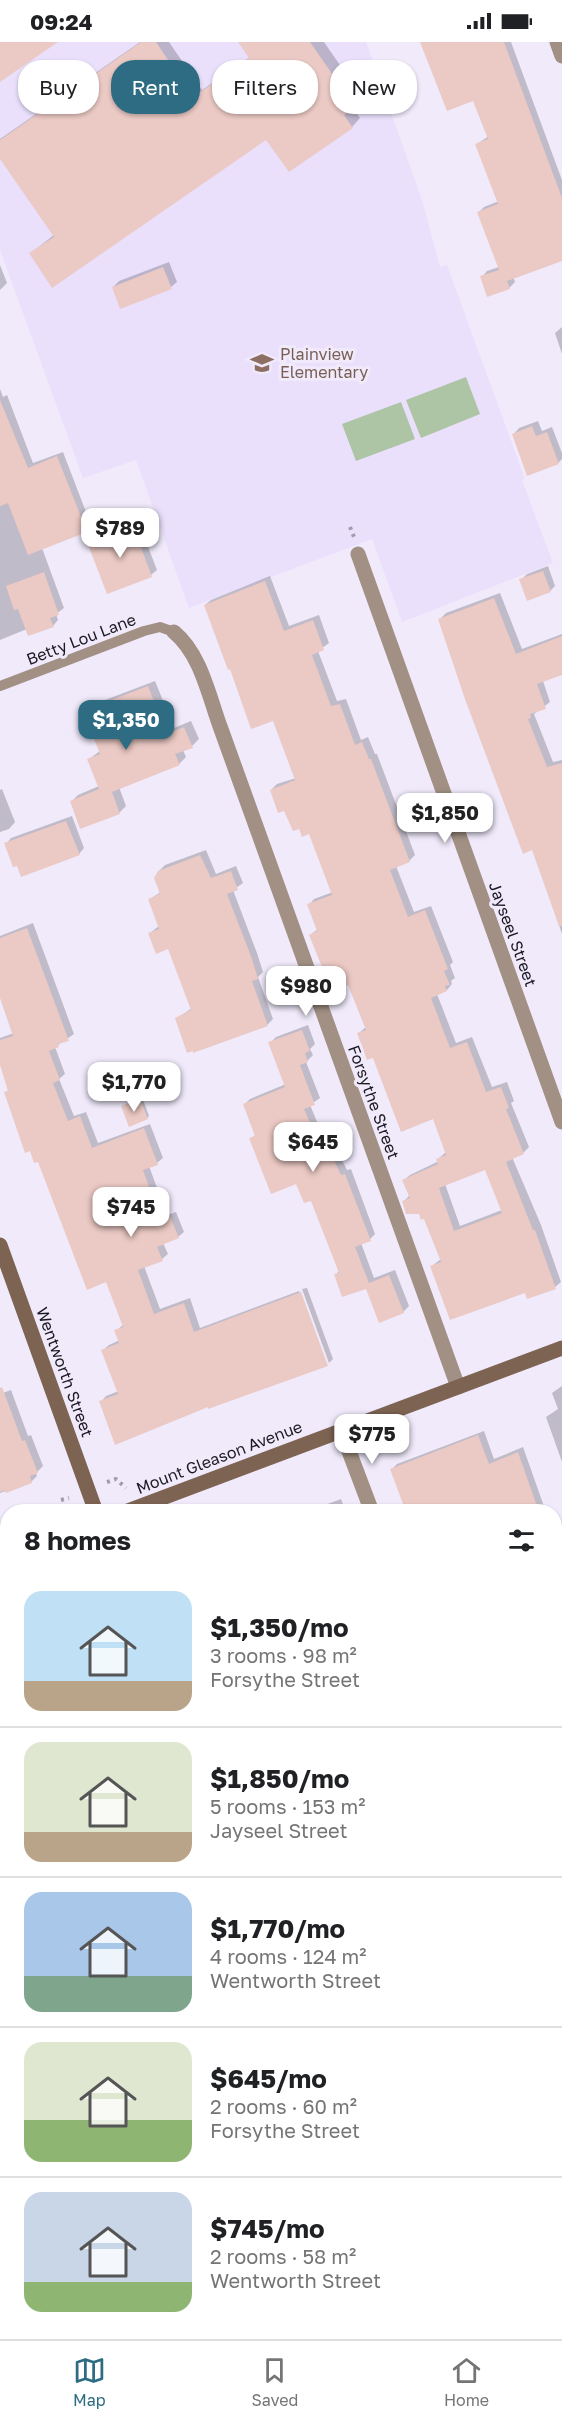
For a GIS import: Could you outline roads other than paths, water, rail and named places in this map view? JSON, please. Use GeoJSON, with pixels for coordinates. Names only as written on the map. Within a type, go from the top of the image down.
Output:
{"type":"FeatureCollection","features":[{"type":"Feature","properties":{"kind":"street"},"geometry":{"type":"LineString","coordinates":[[557,42],[562,56]]}},
{"type":"Feature","properties":{"kind":"street","name":"Jayseel Street"},"geometry":{"type":"LineString","coordinates":[[358,554],[562,1122]]}},
{"type":"Feature","properties":{"kind":"street","name":"Forsythe Street"},"geometry":{"type":"LineString","coordinates":[[174,632],[184,640],[194,656],[210,698],[458,1387]]}},
{"type":"Feature","properties":{"kind":"street","name":"Wentworth Street"},"geometry":{"type":"LineString","coordinates":[[0,1245],[93,1504]]}},
{"type":"Feature","properties":{"kind":"street","name":"Mount Gleason Avenue"},"geometry":{"type":"LineString","coordinates":[[146,1504],[562,1348]]}},
{"type":"Feature","properties":{"kind":"street"},"geometry":{"type":"LineString","coordinates":[[341,1430],[369,1504]]}},
{"type":"Feature","properties":{"kind":"lane","name":"Betty Lou Lane"},"geometry":{"type":"LineString","coordinates":[[0,686],[144,631],[160,627],[174,632]]}},
{"type":"Feature","properties":{"kind":"place","name":"Plainview Elementary"},"geometry":{"type":"Point","coordinates":[262,363]}}]}
